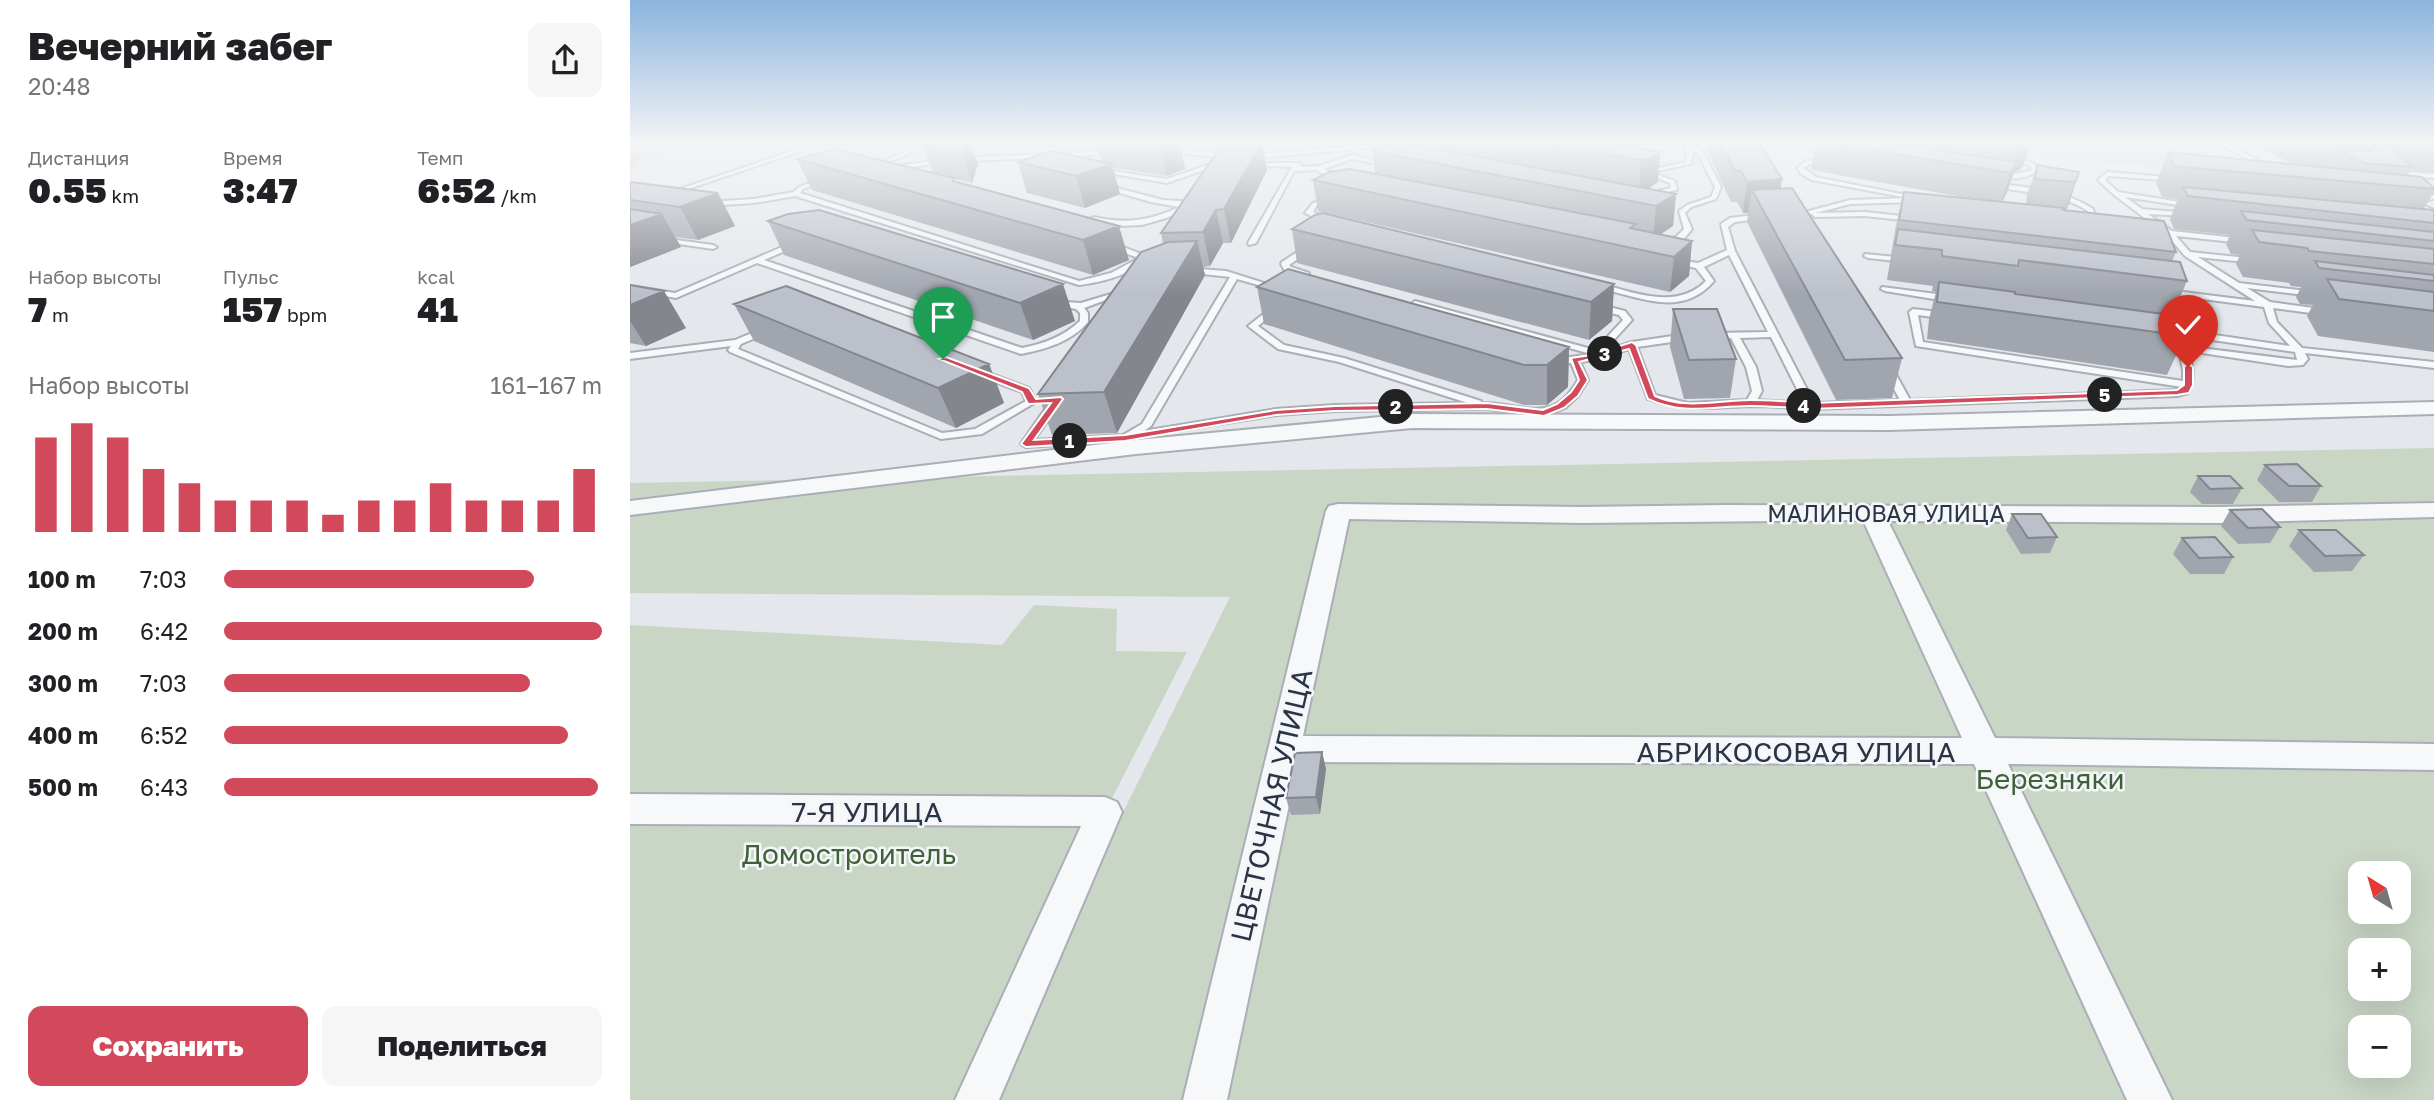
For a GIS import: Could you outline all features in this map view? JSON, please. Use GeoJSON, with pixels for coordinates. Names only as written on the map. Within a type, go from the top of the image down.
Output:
{"type":"FeatureCollection","features":[{"type":"Feature","properties":{"kind":"street"},"geometry":{"type":"LineString","coordinates":[[630,508],[1136,447],[1412,421],[1889,423],[2434,408]]}},
{"type":"Feature","properties":{"kind":"street","name":"МАЛИНОВАЯ УЛИЦА"},"geometry":{"type":"LineString","coordinates":[[1338,511],[1582,515],[1726,512],[2218,515],[2434,510]]}},
{"type":"Feature","properties":{"kind":"street","name":"ЦВЕТОЧНАЯ УЛИЦА"},"geometry":{"type":"LineString","coordinates":[[1205,1100],[1338,511]]}},
{"type":"Feature","properties":{"kind":"street"},"geometry":{"type":"LineString","coordinates":[[1872,513],[2150,1100]]}},
{"type":"Feature","properties":{"kind":"street","name":"АБРИКОСОВАЯ УЛИЦА"},"geometry":{"type":"LineString","coordinates":[[1283,749],[1984,751],[2434,757]]}},
{"type":"Feature","properties":{"kind":"street","name":"7-Я УЛИЦА"},"geometry":{"type":"LineString","coordinates":[[630,809],[1105,812]]}},
{"type":"Feature","properties":{"kind":"street"},"geometry":{"type":"LineString","coordinates":[[977,1100],[1105,812]]}},
{"type":"Feature","properties":{"kind":"lane"},"geometry":{"type":"LineString","coordinates":[[660,197],[671,193]]}},
{"type":"Feature","properties":{"kind":"lane"},"geometry":{"type":"LineString","coordinates":[[1134,193],[1191,205]]}},
{"type":"Feature","properties":{"kind":"lane"},"geometry":{"type":"LineString","coordinates":[[1252,243],[1279,193]]}},
{"type":"Feature","properties":{"kind":"lane"},"geometry":{"type":"LineString","coordinates":[[1639,195],[1659,193]]}},
{"type":"Feature","properties":{"kind":"lane"},"geometry":{"type":"LineString","coordinates":[[1661,244],[1669,244],[1680,238],[1688,229],[1681,212],[1689,205],[1714,198],[1716,193]]}},
{"type":"Feature","properties":{"kind":"lane"},"geometry":{"type":"LineString","coordinates":[[1800,215],[1850,202],[1924,199],[1894,193]]}},
{"type":"Feature","properties":{"kind":"lane"},"geometry":{"type":"LineString","coordinates":[[2044,193],[2061,196],[2091,209],[2091,215],[2065,219]]}},
{"type":"Feature","properties":{"kind":"lane"},"geometry":{"type":"LineString","coordinates":[[2115,193],[2188,254],[2268,304],[2273,323],[2299,350],[2303,359],[2300,363],[2288,363],[2156,345]]}},
{"type":"Feature","properties":{"kind":"lane"},"geometry":{"type":"LineString","coordinates":[[2117,193],[2198,205]]}},
{"type":"Feature","properties":{"kind":"lane"},"geometry":{"type":"LineString","coordinates":[[704,204],[754,201],[796,194],[1079,283],[1101,281],[1127,271],[1145,257],[1096,241]]}},
{"type":"Feature","properties":{"kind":"lane"},"geometry":{"type":"LineString","coordinates":[[1090,218],[1127,226],[1143,225],[1191,205],[1203,195]]}},
{"type":"Feature","properties":{"kind":"lane"},"geometry":{"type":"LineString","coordinates":[[1336,223],[1309,213],[1315,204],[1337,197]]}},
{"type":"Feature","properties":{"kind":"lane"},"geometry":{"type":"LineString","coordinates":[[2416,205],[2414,201],[2434,197]]}},
{"type":"Feature","properties":{"kind":"lane"},"geometry":{"type":"LineString","coordinates":[[2402,203],[2416,205],[2434,213]]}},
{"type":"Feature","properties":{"kind":"lane"},"geometry":{"type":"LineString","coordinates":[[1189,216],[1191,205]]}},
{"type":"Feature","properties":{"kind":"lane"},"geometry":{"type":"LineString","coordinates":[[2139,211],[2202,216]]}},
{"type":"Feature","properties":{"kind":"lane"},"geometry":{"type":"LineString","coordinates":[[1801,227],[1790,215],[1865,214],[1917,220]]}},
{"type":"Feature","properties":{"kind":"lane"},"geometry":{"type":"LineString","coordinates":[[1772,215],[1733,220],[1724,226],[1731,251],[1811,406]]}},
{"type":"Feature","properties":{"kind":"lane"},"geometry":{"type":"LineString","coordinates":[[1671,219],[1684,221]]}},
{"type":"Feature","properties":{"kind":"lane"},"geometry":{"type":"LineString","coordinates":[[2171,238],[2254,243]]}},
{"type":"Feature","properties":{"kind":"lane"},"geometry":{"type":"LineString","coordinates":[[658,239],[713,247]]}},
{"type":"Feature","properties":{"kind":"lane"},"geometry":{"type":"LineString","coordinates":[[630,288],[676,296],[785,246],[809,240]]}},
{"type":"Feature","properties":{"kind":"lane"},"geometry":{"type":"LineString","coordinates":[[1313,277],[1288,268],[1285,264],[1317,244]]}},
{"type":"Feature","properties":{"kind":"lane"},"geometry":{"type":"LineString","coordinates":[[1659,258],[1699,266],[1731,251]]}},
{"type":"Feature","properties":{"kind":"lane"},"geometry":{"type":"LineString","coordinates":[[2188,254],[2270,263]]}},
{"type":"Feature","properties":{"kind":"lane"},"geometry":{"type":"LineString","coordinates":[[1868,256],[1910,261]]}},
{"type":"Feature","properties":{"kind":"lane"},"geometry":{"type":"LineString","coordinates":[[757,260],[1021,351],[1038,348],[1075,332],[1084,322],[1079,307]]}},
{"type":"Feature","properties":{"kind":"lane"},"geometry":{"type":"LineString","coordinates":[[1588,282],[1667,301],[1684,300],[1702,292],[1710,281],[1699,266]]}},
{"type":"Feature","properties":{"kind":"lane"},"geometry":{"type":"LineString","coordinates":[[1177,271],[1201,270],[1235,276],[1286,291]]}},
{"type":"Feature","properties":{"kind":"lane"},"geometry":{"type":"LineString","coordinates":[[1125,438],[1146,426],[1235,276]]}},
{"type":"Feature","properties":{"kind":"lane"},"geometry":{"type":"LineString","coordinates":[[2238,285],[2329,296]]}},
{"type":"Feature","properties":{"kind":"lane"},"geometry":{"type":"LineString","coordinates":[[1885,289],[1968,301]]}},
{"type":"Feature","properties":{"kind":"lane"},"geometry":{"type":"LineString","coordinates":[[2158,291],[2337,313]]}},
{"type":"Feature","properties":{"kind":"lane"},"geometry":{"type":"LineString","coordinates":[[1046,300],[1072,308],[1127,292]]}},
{"type":"Feature","properties":{"kind":"lane"},"geometry":{"type":"LineString","coordinates":[[1405,302],[1595,355]]}},
{"type":"Feature","properties":{"kind":"lane"},"geometry":{"type":"LineString","coordinates":[[1580,303],[1622,313],[1628,320],[1595,355]]}},
{"type":"Feature","properties":{"kind":"lane"},"geometry":{"type":"LineString","coordinates":[[1282,304],[1252,326],[1281,347],[1341,360],[1487,406]]}},
{"type":"Feature","properties":{"kind":"lane"},"geometry":{"type":"LineString","coordinates":[[1953,317],[1913,312],[1919,344],[2188,385]]}},
{"type":"Feature","properties":{"kind":"lane"},"geometry":{"type":"LineString","coordinates":[[630,356],[737,342],[786,322],[810,316],[828,316],[1026,390],[1031,396],[1031,402]]}},
{"type":"Feature","properties":{"kind":"lane"},"geometry":{"type":"LineString","coordinates":[[1460,327],[1471,320]]}},
{"type":"Feature","properties":{"kind":"lane"},"geometry":{"type":"LineString","coordinates":[[2161,330],[2299,350],[2434,365]]}},
{"type":"Feature","properties":{"kind":"lane"},"geometry":{"type":"LineString","coordinates":[[1542,359],[1555,363],[1574,360],[1665,338],[1774,334]]}},
{"type":"Feature","properties":{"kind":"lane"},"geometry":{"type":"LineString","coordinates":[[1734,335],[1751,367],[1757,391],[1751,403]]}},
{"type":"Feature","properties":{"kind":"lane"},"geometry":{"type":"LineString","coordinates":[[737,342],[733,349],[941,436],[978,432],[1031,402],[1058,399],[1026,444],[1125,438],[1276,412],[1335,408],[1487,406],[1544,413],[1561,406],[1575,394],[1583,380],[1574,360]]}},
{"type":"Feature","properties":{"kind":"lane"},"geometry":{"type":"LineString","coordinates":[[1632,345],[1651,397],[1670,406],[1685,407],[1751,403],[1811,406],[2177,393],[2185,391],[2188,385],[2188,367],[2183,348]]}},
{"type":"Feature","properties":{"kind":"lane"},"geometry":{"type":"LineString","coordinates":[[1883,358],[1906,402]]}},
{"type":"Feature","properties":{"kind":"green space","name":"Березняки"},"geometry":{"type":"Polygon","coordinates":[[[2434,448],[2434,1100],[980,1100],[1230,597],[630,593],[630,483],[2434,448]]]}},
{"type":"Feature","properties":{"kind":"green space","name":"Домостроитель"},"geometry":{"type":"Polygon","coordinates":[[[1034,605],[1117,609],[1116,651],[1187,652],[1105,812],[977,1100],[630,1100],[630,625],[1002,645],[1034,605]]]}},
{"type":"Feature","properties":{"kind":"building"},"geometry":{"type":"Polygon","coordinates":[[[630,193],[717,193],[680,207],[630,200],[630,193]]]}},
{"type":"Feature","properties":{"kind":"building"},"geometry":{"type":"Polygon","coordinates":[[[918,193],[998,193],[1119,226],[1083,240],[918,193]]]}},
{"type":"Feature","properties":{"kind":"building"},"geometry":{"type":"Polygon","coordinates":[[[1188,193],[1233,193],[1224,209],[1216,210],[1203,232],[1161,233],[1188,193]]]}},
{"type":"Feature","properties":{"kind":"building"},"geometry":{"type":"Polygon","coordinates":[[[1376,193],[1477,193],[1636,224],[1630,228],[1692,241],[1674,257],[1376,193]]]}},
{"type":"Feature","properties":{"kind":"building"},"geometry":{"type":"Polygon","coordinates":[[[1591,193],[1676,194],[1656,206],[1591,193]]]}},
{"type":"Feature","properties":{"kind":"building"},"geometry":{"type":"Polygon","coordinates":[[[1754,193],[1795,193],[1902,358],[1845,360],[1754,193]]]}},
{"type":"Feature","properties":{"kind":"building"},"geometry":{"type":"Polygon","coordinates":[[[1904,193],[2064,208],[2063,210],[2164,221],[2176,252],[1899,220],[1904,193]]]}},
{"type":"Feature","properties":{"kind":"building"},"geometry":{"type":"Polygon","coordinates":[[[2187,193],[2252,193],[2434,210],[2434,223],[2188,196],[2187,193]]]}},
{"type":"Feature","properties":{"kind":"building"},"geometry":{"type":"Polygon","coordinates":[[[630,209],[662,214],[630,225],[630,209]]]}},
{"type":"Feature","properties":{"kind":"building"},"geometry":{"type":"Polygon","coordinates":[[[819,210],[1063,284],[1020,303],[768,221],[788,214],[819,210]]]}},
{"type":"Feature","properties":{"kind":"building"},"geometry":{"type":"Polygon","coordinates":[[[2241,211],[2434,232],[2434,241],[2247,220],[2241,211]]]}},
{"type":"Feature","properties":{"kind":"building"},"geometry":{"type":"Polygon","coordinates":[[[1323,213],[1614,284],[1591,302],[1292,229],[1323,213]]]}},
{"type":"Feature","properties":{"kind":"building"},"geometry":{"type":"Polygon","coordinates":[[[1898,229],[2180,262],[2187,281],[2019,260],[2018,266],[1942,256],[1942,250],[1895,245],[1898,229]]]}},
{"type":"Feature","properties":{"kind":"building"},"geometry":{"type":"Polygon","coordinates":[[[2252,230],[2434,249],[2434,264],[2309,251],[2307,248],[2259,242],[2252,230]]]}},
{"type":"Feature","properties":{"kind":"building"},"geometry":{"type":"Polygon","coordinates":[[[1197,241],[1104,392],[1038,394],[1141,252],[1168,242],[1197,241]]]}},
{"type":"Feature","properties":{"kind":"building"},"geometry":{"type":"Polygon","coordinates":[[[2315,261],[2434,275],[2434,281],[2319,268],[2315,261]]]}},
{"type":"Feature","properties":{"kind":"building"},"geometry":{"type":"Polygon","coordinates":[[[1288,269],[1569,347],[1547,365],[1524,365],[1257,287],[1288,269]]]}},
{"type":"Feature","properties":{"kind":"building"},"geometry":{"type":"Polygon","coordinates":[[[2327,279],[2434,292],[2434,311],[2339,299],[2327,279]]]}},
{"type":"Feature","properties":{"kind":"building"},"geometry":{"type":"Polygon","coordinates":[[[1939,282],[2178,316],[2185,336],[1937,302],[1939,282]]]}},
{"type":"Feature","properties":{"kind":"building"},"geometry":{"type":"Polygon","coordinates":[[[630,285],[664,291],[630,305],[630,285]]]}},
{"type":"Feature","properties":{"kind":"building"},"geometry":{"type":"Polygon","coordinates":[[[786,286],[989,364],[938,388],[734,304],[786,286]]]}},
{"type":"Feature","properties":{"kind":"building"},"geometry":{"type":"Polygon","coordinates":[[[1673,309],[1717,309],[1736,359],[1689,360],[1673,309]]]}},
{"type":"Feature","properties":{"kind":"building"},"geometry":{"type":"Polygon","coordinates":[[[2297,464],[2321,486],[2289,486],[2265,465],[2297,464]]]}},
{"type":"Feature","properties":{"kind":"building"},"geometry":{"type":"Polygon","coordinates":[[[2198,476],[2230,476],[2242,488],[2210,489],[2198,476]]]}},
{"type":"Feature","properties":{"kind":"building"},"geometry":{"type":"Polygon","coordinates":[[[2262,509],[2280,527],[2248,528],[2230,510],[2262,509]]]}},
{"type":"Feature","properties":{"kind":"building"},"geometry":{"type":"Polygon","coordinates":[[[2012,514],[2041,514],[2057,537],[2028,538],[2012,514]]]}},
{"type":"Feature","properties":{"kind":"building"},"geometry":{"type":"Polygon","coordinates":[[[2299,530],[2336,530],[2364,555],[2325,556],[2299,530]]]}},
{"type":"Feature","properties":{"kind":"building"},"geometry":{"type":"Polygon","coordinates":[[[2215,537],[2233,557],[2199,558],[2182,538],[2215,537]]]}},
{"type":"Feature","properties":{"kind":"building"},"geometry":{"type":"Polygon","coordinates":[[[1322,752],[1316,797],[1286,798],[1295,753],[1322,752]]]}},
{"type":"Feature","properties":{"kind":"route"},"geometry":{"type":"LineString","coordinates":[[943,359],[1026,390],[1031,396],[1031,402],[1058,399],[1026,444],[1125,438],[1276,412],[1335,408],[1487,406],[1544,413],[1561,406],[1575,394],[1583,380],[1574,360],[1592,358],[1632,345],[1651,397],[1670,406],[1685,407],[1751,403],[1811,406],[2177,393],[2185,391],[2188,385],[2188,367]]}}]}
